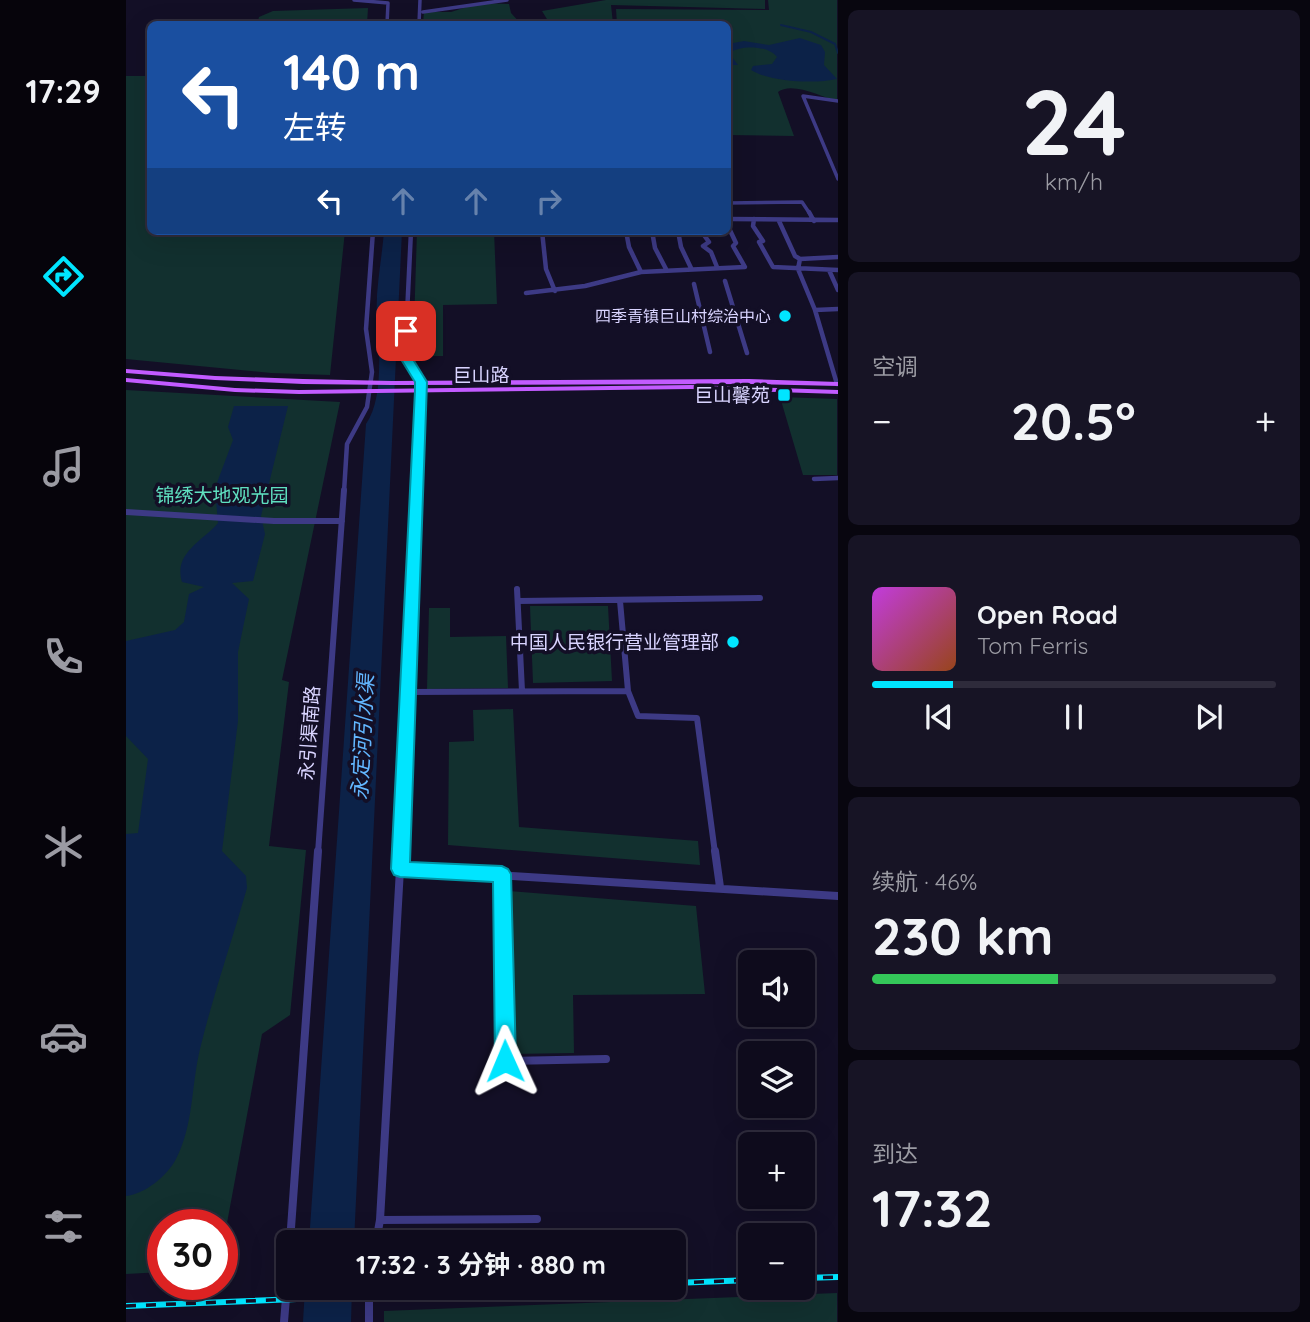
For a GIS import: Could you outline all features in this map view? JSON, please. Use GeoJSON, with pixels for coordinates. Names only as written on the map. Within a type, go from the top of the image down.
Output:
{"type":"FeatureCollection","features":[{"type":"Feature","properties":{"kind":"main road","name":"巨山路"},"geometry":{"type":"LineString","coordinates":[[126,370],[362,387]]}},
{"type":"Feature","properties":{"kind":"main road","name":"巨山路"},"geometry":{"type":"LineString","coordinates":[[421,387],[678,379],[837,384]]}},
{"type":"Feature","properties":{"kind":"main road","name":"巨山路"},"geometry":{"type":"LineString","coordinates":[[126,380],[235,390],[362,387],[691,387],[838,392]]}},
{"type":"Feature","properties":{"kind":"street"},"geometry":{"type":"LineString","coordinates":[[354,0],[388,3],[387,21]]}},
{"type":"Feature","properties":{"kind":"street"},"geometry":{"type":"LineString","coordinates":[[419,21],[420,0]]}},
{"type":"Feature","properties":{"kind":"street"},"geometry":{"type":"LineString","coordinates":[[423,12],[449,11],[471,4],[507,0]]}},
{"type":"Feature","properties":{"kind":"street"},"geometry":{"type":"LineString","coordinates":[[838,101],[803,96],[838,179]]}},
{"type":"Feature","properties":{"kind":"street"},"geometry":{"type":"LineString","coordinates":[[731,203],[802,202],[814,221]]}},
{"type":"Feature","properties":{"kind":"street"},"geometry":{"type":"LineString","coordinates":[[731,219],[838,220]]}},
{"type":"Feature","properties":{"kind":"street"},"geometry":{"type":"LineString","coordinates":[[754,219],[753,226],[763,241],[759,242],[773,267],[838,270]]}},
{"type":"Feature","properties":{"kind":"street"},"geometry":{"type":"LineString","coordinates":[[779,221],[795,256],[800,259],[838,257]]}},
{"type":"Feature","properties":{"kind":"street"},"geometry":{"type":"LineString","coordinates":[[526,293],[555,291],[666,269],[745,267],[733,246],[736,243],[731,232]]}},
{"type":"Feature","properties":{"kind":"street","name":"永引渠南路"},"geometry":{"type":"LineString","coordinates":[[291,1230],[347,444],[367,407],[372,372],[366,329],[373,235]]}},
{"type":"Feature","properties":{"kind":"street"},"geometry":{"type":"LineString","coordinates":[[378,1230],[410,691],[421,387],[405,356],[411,235]]}},
{"type":"Feature","properties":{"kind":"street"},"geometry":{"type":"LineString","coordinates":[[542,235],[546,269],[555,291]]}},
{"type":"Feature","properties":{"kind":"street"},"geometry":{"type":"LineString","coordinates":[[626,235],[628,247],[641,272]]}},
{"type":"Feature","properties":{"kind":"street"},"geometry":{"type":"LineString","coordinates":[[653,235],[655,248],[666,269]]}},
{"type":"Feature","properties":{"kind":"street"},"geometry":{"type":"LineString","coordinates":[[679,235],[691,268]]}},
{"type":"Feature","properties":{"kind":"street"},"geometry":{"type":"LineString","coordinates":[[704,235],[709,242],[703,246],[710,252],[717,267]]}},
{"type":"Feature","properties":{"kind":"street"},"geometry":{"type":"LineString","coordinates":[[800,259],[798,268],[815,310],[837,384]]}},
{"type":"Feature","properties":{"kind":"street"},"geometry":{"type":"LineString","coordinates":[[830,270],[838,290]]}},
{"type":"Feature","properties":{"kind":"street"},"geometry":{"type":"LineString","coordinates":[[725,281],[747,354]]}},
{"type":"Feature","properties":{"kind":"street"},"geometry":{"type":"LineString","coordinates":[[694,284],[710,352]]}},
{"type":"Feature","properties":{"kind":"street"},"geometry":{"type":"LineString","coordinates":[[815,310],[838,309]]}},
{"type":"Feature","properties":{"kind":"street"},"geometry":{"type":"LineString","coordinates":[[682,318],[769,317]]}},
{"type":"Feature","properties":{"kind":"street"},"geometry":{"type":"LineString","coordinates":[[830,356],[838,357]]}},
{"type":"Feature","properties":{"kind":"street"},"geometry":{"type":"LineString","coordinates":[[814,479],[838,478]]}},
{"type":"Feature","properties":{"kind":"street"},"geometry":{"type":"LineString","coordinates":[[126,512],[274,521],[342,521]]}},
{"type":"Feature","properties":{"kind":"street"},"geometry":{"type":"LineString","coordinates":[[517,589],[522,691]]}},
{"type":"Feature","properties":{"kind":"street"},"geometry":{"type":"LineString","coordinates":[[518,601],[760,598]]}},
{"type":"Feature","properties":{"kind":"street"},"geometry":{"type":"LineString","coordinates":[[620,601],[628,691],[638,716],[697,718],[720,887]]}},
{"type":"Feature","properties":{"kind":"street"},"geometry":{"type":"LineString","coordinates":[[410,691],[628,691]]}},
{"type":"Feature","properties":{"kind":"street"},"geometry":{"type":"LineString","coordinates":[[400,869],[838,896]]}},
{"type":"Feature","properties":{"kind":"street"},"geometry":{"type":"LineString","coordinates":[[502,874],[505,1061],[606,1059]]}},
{"type":"Feature","properties":{"kind":"street"},"geometry":{"type":"LineString","coordinates":[[380,1220],[537,1219]]}},
{"type":"Feature","properties":{"kind":"street"},"geometry":{"type":"LineString","coordinates":[[284,1322],[286,1300]]}},
{"type":"Feature","properties":{"kind":"street"},"geometry":{"type":"LineString","coordinates":[[369,1300],[369,1322]]}},
{"type":"Feature","properties":{"kind":"green space"},"geometry":{"type":"Polygon","coordinates":[[[606,0],[765,0],[765,9],[611,5],[613,21],[548,21],[542,11],[606,0]]]}},
{"type":"Feature","properties":{"kind":"green space"},"geometry":{"type":"Polygon","coordinates":[[[768,0],[837,0],[837,101],[799,89],[784,89],[778,92],[794,136],[731,135],[731,21],[617,21],[616,9],[769,10],[768,0]]]}},
{"type":"Feature","properties":{"kind":"green space"},"geometry":{"type":"Polygon","coordinates":[[[479,3],[509,4],[511,13],[518,21],[423,21],[424,12],[451,12],[479,3]]]}},
{"type":"Feature","properties":{"kind":"green space"},"geometry":{"type":"Polygon","coordinates":[[[368,8],[367,21],[258,21],[259,17],[273,11],[368,8]]]}},
{"type":"Feature","properties":{"kind":"green space"},"geometry":{"type":"Polygon","coordinates":[[[126,76],[147,76],[147,235],[345,235],[330,375],[271,373],[126,359],[126,76]]]}},
{"type":"Feature","properties":{"kind":"green space"},"geometry":{"type":"Polygon","coordinates":[[[417,235],[494,235],[497,304],[443,305],[443,356],[413,356],[417,235]]]}},
{"type":"Feature","properties":{"kind":"green space","name":"锦绣大地观光园"},"geometry":{"type":"Polygon","coordinates":[[[126,390],[340,402],[282,680],[289,682],[269,846],[306,850],[290,1015],[262,1034],[230,1209],[147,1209],[147,1273],[126,1274],[126,390]]]}},
{"type":"Feature","properties":{"kind":"green space"},"geometry":{"type":"Polygon","coordinates":[[[780,397],[837,399],[837,475],[803,475],[780,397]]]}},
{"type":"Feature","properties":{"kind":"green space"},"geometry":{"type":"Polygon","coordinates":[[[530,606],[608,606],[612,681],[533,683],[530,606]]]}},
{"type":"Feature","properties":{"kind":"green space"},"geometry":{"type":"Polygon","coordinates":[[[429,608],[450,608],[450,637],[506,636],[508,688],[427,689],[429,608]]]}},
{"type":"Feature","properties":{"kind":"green space"},"geometry":{"type":"Polygon","coordinates":[[[513,709],[519,827],[698,841],[700,865],[448,845],[449,742],[474,741],[473,710],[513,709]]]}},
{"type":"Feature","properties":{"kind":"green space"},"geometry":{"type":"Polygon","coordinates":[[[509,891],[696,906],[705,994],[573,995],[574,1053],[511,1054],[509,891]]]}},
{"type":"Feature","properties":{"kind":"green space"},"geometry":{"type":"Polygon","coordinates":[[[837,1293],[837,1322],[384,1322],[384,1311],[738,1297],[738,1300],[815,1300],[815,1294],[837,1293]]]}},
{"type":"Feature","properties":{"kind":"water"},"geometry":{"type":"Polygon","coordinates":[[[800,38],[821,45],[825,52],[824,65],[837,79],[793,81],[769,77],[751,70],[753,66],[772,64],[777,57],[773,53],[761,48],[731,52],[731,43],[744,41],[769,45],[800,38]]]}},
{"type":"Feature","properties":{"kind":"water"},"geometry":{"type":"Polygon","coordinates":[[[731,56],[738,65],[731,65],[731,56]]]}},
{"type":"Feature","properties":{"kind":"water","name":"永定河引水渠"},"geometry":{"type":"Polygon","coordinates":[[[384,235],[402,235],[355,1230],[310,1230],[366,424],[376,401],[378,387],[377,307],[384,235]]]}},
{"type":"Feature","properties":{"kind":"water"},"geometry":{"type":"Polygon","coordinates":[[[234,406],[288,406],[261,516],[265,534],[253,581],[232,583],[249,599],[238,652],[238,721],[222,851],[246,876],[247,888],[200,1049],[182,1146],[176,1159],[161,1178],[141,1192],[126,1196],[126,834],[138,833],[148,759],[126,736],[126,641],[175,630],[184,622],[189,594],[204,587],[182,582],[180,572],[185,555],[218,523],[215,488],[233,440],[228,427],[234,406]]]}},
{"type":"Feature","properties":{"kind":"water"},"geometry":{"type":"Polygon","coordinates":[[[304,1300],[352,1300],[351,1322],[303,1322],[304,1300]]]}},
{"type":"Feature","properties":{"kind":"waterway"},"geometry":{"type":"LineString","coordinates":[[781,25],[811,32],[835,44],[838,53]]}},
{"type":"Feature","properties":{"kind":"railway"},"geometry":{"type":"LineString","coordinates":[[815,1278],[838,1277]]}},
{"type":"Feature","properties":{"kind":"railway"},"geometry":{"type":"LineString","coordinates":[[686,1283],[738,1281]]}},
{"type":"Feature","properties":{"kind":"railway"},"geometry":{"type":"LineString","coordinates":[[126,1306],[276,1300]]}},
{"type":"Feature","properties":{"kind":"place","name":"四季青镇巨山村综治中心"},"geometry":{"type":"Point","coordinates":[785,316]}},
{"type":"Feature","properties":{"kind":"place","name":"巨山馨苑"},"geometry":{"type":"Point","coordinates":[784,395]}},
{"type":"Feature","properties":{"kind":"place","name":"中国人民银行营业管理部"},"geometry":{"type":"Point","coordinates":[733,642]}},
{"type":"Feature","properties":{"kind":"route"},"geometry":{"type":"LineString","coordinates":[[406,331],[405,356],[421,382],[421,391],[410,691],[400,869],[502,874],[505,1061]]}}]}
